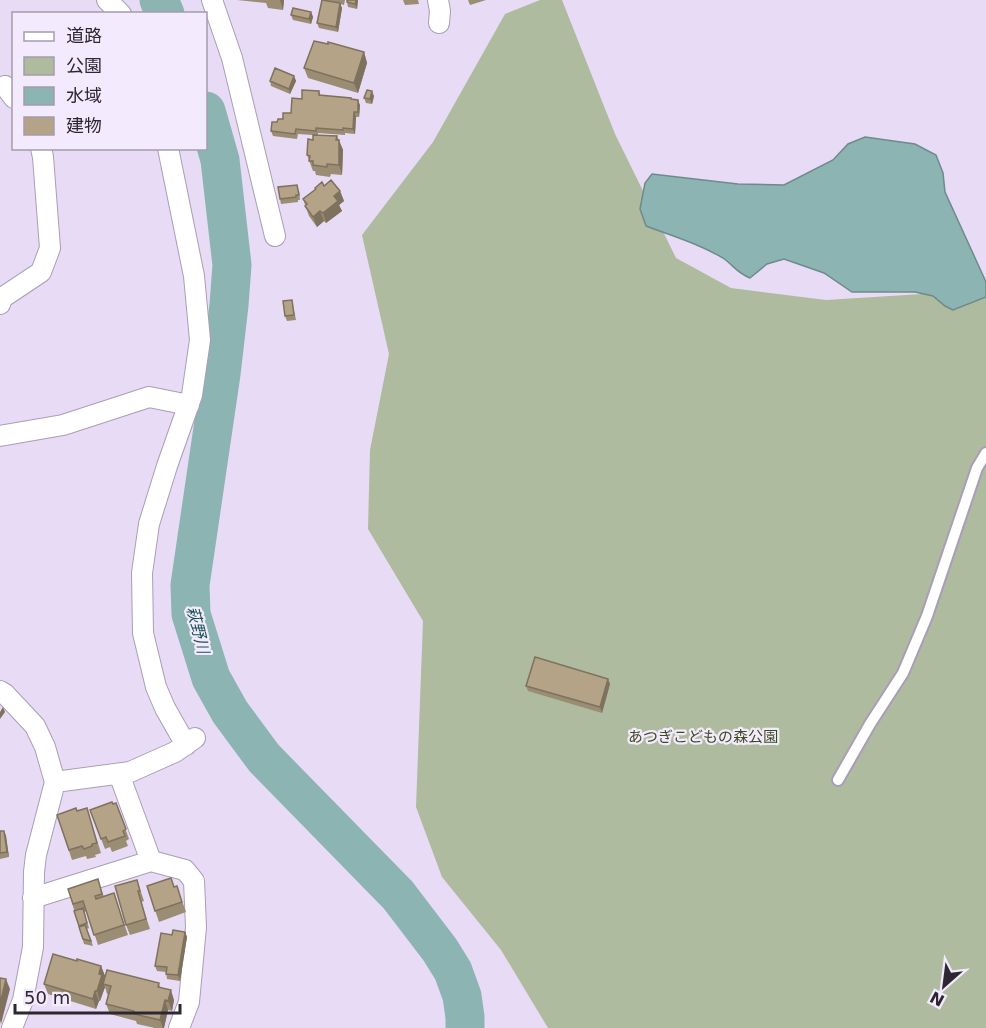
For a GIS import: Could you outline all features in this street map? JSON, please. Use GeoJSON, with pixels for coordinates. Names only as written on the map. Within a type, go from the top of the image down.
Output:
{"type":"FeatureCollection","features":[{"type":"Feature","properties":{"kind":"street"},"geometry":{"type":"LineString","coordinates":[[97,12],[107,0],[119,12]]}},
{"type":"Feature","properties":{"kind":"street"},"geometry":{"type":"LineString","coordinates":[[212,0],[232,58],[275,236]]}},
{"type":"Feature","properties":{"kind":"street"},"geometry":{"type":"LineString","coordinates":[[438,0],[440,23]]}},
{"type":"Feature","properties":{"kind":"street"},"geometry":{"type":"LineString","coordinates":[[0,304],[2,298],[41,272],[50,248],[41,150]]}},
{"type":"Feature","properties":{"kind":"street"},"geometry":{"type":"LineString","coordinates":[[56,782],[130,772],[175,752],[191,742],[165,708],[156,687],[142,633],[142,573],[149,524],[189,405],[200,340],[194,276],[168,150]]}},
{"type":"Feature","properties":{"kind":"street"},"geometry":{"type":"LineString","coordinates":[[0,436],[63,425],[149,397],[189,405]]}},
{"type":"Feature","properties":{"kind":"street"},"geometry":{"type":"LineString","coordinates":[[0,691],[35,726],[45,747],[56,782],[36,855],[33,947],[23,1000],[12,1028]]}},
{"type":"Feature","properties":{"kind":"street"},"geometry":{"type":"LineString","coordinates":[[119,774],[151,861]]}},
{"type":"Feature","properties":{"kind":"street"},"geometry":{"type":"LineString","coordinates":[[33,898],[151,861],[185,870],[194,881],[196,927],[189,1002],[180,1028]]}},
{"type":"Feature","properties":{"kind":"lane"},"geometry":{"type":"LineString","coordinates":[[838,780],[903,673],[927,616],[977,468],[986,453]]}},
{"type":"Feature","properties":{"kind":"green space","name":"あつぎこどもの森公園"},"geometry":{"type":"Polygon","coordinates":[[[540,0],[562,0],[615,134],[676,258],[731,288],[826,300],[986,290],[986,1028],[548,1028],[501,950],[442,877],[416,807],[423,621],[368,529],[370,450],[389,354],[362,235],[433,142],[505,14],[540,0]]]}},
{"type":"Feature","properties":{"kind":"water"},"geometry":{"type":"Polygon","coordinates":[[[865,137],[915,144],[936,155],[943,173],[945,192],[986,282],[986,297],[953,310],[933,296],[915,292],[852,292],[824,273],[784,259],[767,264],[750,278],[714,253],[646,226],[640,209],[645,183],[652,174],[738,184],[784,185],[833,160],[848,144],[865,137]]]}},
{"type":"Feature","properties":{"kind":"building"},"geometry":{"type":"Polygon","coordinates":[[[322,0],[340,3],[336,27],[317,23],[322,0]]]}},
{"type":"Feature","properties":{"kind":"building"},"geometry":{"type":"Polygon","coordinates":[[[347,0],[356,0],[355,4],[347,0]]]}},
{"type":"Feature","properties":{"kind":"building"},"geometry":{"type":"Polygon","coordinates":[[[293,8],[311,12],[309,19],[291,15],[293,8]]]}},
{"type":"Feature","properties":{"kind":"building"},"geometry":{"type":"Polygon","coordinates":[[[314,41],[328,44],[328,42],[364,52],[354,83],[304,68],[314,41]]]}},
{"type":"Feature","properties":{"kind":"building"},"geometry":{"type":"Polygon","coordinates":[[[275,68],[294,76],[289,89],[270,81],[275,68]]]}},
{"type":"Feature","properties":{"kind":"building"},"geometry":{"type":"Polygon","coordinates":[[[302,90],[319,91],[319,95],[358,100],[358,112],[354,112],[353,129],[316,128],[316,131],[296,129],[295,134],[271,131],[272,122],[283,119],[283,113],[291,113],[292,98],[302,99],[302,90]]]}},
{"type":"Feature","properties":{"kind":"building"},"geometry":{"type":"Polygon","coordinates":[[[367,90],[372,91],[370,99],[364,98],[367,90]]]}},
{"type":"Feature","properties":{"kind":"building"},"geometry":{"type":"Polygon","coordinates":[[[313,135],[337,136],[339,165],[327,164],[327,167],[313,165],[313,161],[309,161],[308,139],[313,140],[313,135]]]}},
{"type":"Feature","properties":{"kind":"building"},"geometry":{"type":"Polygon","coordinates":[[[331,180],[340,191],[334,196],[338,201],[323,213],[320,211],[313,217],[303,199],[322,182],[324,186],[331,180]]]}},
{"type":"Feature","properties":{"kind":"building"},"geometry":{"type":"Polygon","coordinates":[[[297,185],[299,195],[280,199],[278,187],[297,185]]]}},
{"type":"Feature","properties":{"kind":"building"},"geometry":{"type":"Polygon","coordinates":[[[292,300],[294,315],[285,316],[283,301],[292,300]]]}},
{"type":"Feature","properties":{"kind":"building"},"geometry":{"type":"Polygon","coordinates":[[[535,657],[608,679],[600,707],[526,686],[535,657]]]}},
{"type":"Feature","properties":{"kind":"building"},"geometry":{"type":"Polygon","coordinates":[[[112,802],[116,803],[126,829],[123,831],[125,836],[108,842],[106,837],[101,839],[90,810],[112,802]]]}},
{"type":"Feature","properties":{"kind":"building"},"geometry":{"type":"Polygon","coordinates":[[[76,808],[77,811],[87,808],[97,843],[84,849],[82,846],[69,850],[57,815],[76,808]]]}},
{"type":"Feature","properties":{"kind":"building"},"geometry":{"type":"Polygon","coordinates":[[[0,831],[4,831],[7,852],[0,853],[0,831]]]}},
{"type":"Feature","properties":{"kind":"building"},"geometry":{"type":"Polygon","coordinates":[[[171,878],[174,887],[177,886],[182,902],[155,911],[147,886],[171,878]]]}},
{"type":"Feature","properties":{"kind":"building"},"geometry":{"type":"Polygon","coordinates":[[[98,879],[102,894],[95,896],[96,899],[114,893],[124,925],[94,935],[83,901],[73,904],[68,889],[98,879]]]}},
{"type":"Feature","properties":{"kind":"building"},"geometry":{"type":"Polygon","coordinates":[[[137,880],[146,919],[126,925],[115,886],[137,880]]]}},
{"type":"Feature","properties":{"kind":"building"},"geometry":{"type":"Polygon","coordinates":[[[83,908],[87,923],[79,926],[74,911],[83,908]]]}},
{"type":"Feature","properties":{"kind":"building"},"geometry":{"type":"Polygon","coordinates":[[[85,925],[91,941],[83,939],[79,927],[85,925]]]}},
{"type":"Feature","properties":{"kind":"building"},"geometry":{"type":"Polygon","coordinates":[[[173,930],[185,932],[178,975],[166,974],[167,967],[155,966],[161,933],[172,935],[173,930]]]}},
{"type":"Feature","properties":{"kind":"building"},"geometry":{"type":"Polygon","coordinates":[[[53,954],[101,966],[99,974],[102,975],[93,999],[44,984],[53,954]]]}},
{"type":"Feature","properties":{"kind":"building"},"geometry":{"type":"Polygon","coordinates":[[[107,970],[159,983],[158,987],[171,990],[168,1001],[165,1000],[160,1020],[106,1004],[111,986],[103,984],[107,970]]]}},
{"type":"Feature","properties":{"kind":"building"},"geometry":{"type":"Polygon","coordinates":[[[0,978],[6,979],[0,1004],[0,978]]]}},
{"type":"Feature","properties":{"kind":"waterway","name":"萩野川"},"geometry":{"type":"LineString","coordinates":[[159,0],[164,12]]}},
{"type":"Feature","properties":{"kind":"waterway","name":"萩野川"},"geometry":{"type":"LineString","coordinates":[[207,114],[220,160],[232,265],[221,374],[190,585],[191,614],[211,678],[230,712],[264,758],[398,895],[440,950],[453,971],[462,996],[465,1028]]}}]}
